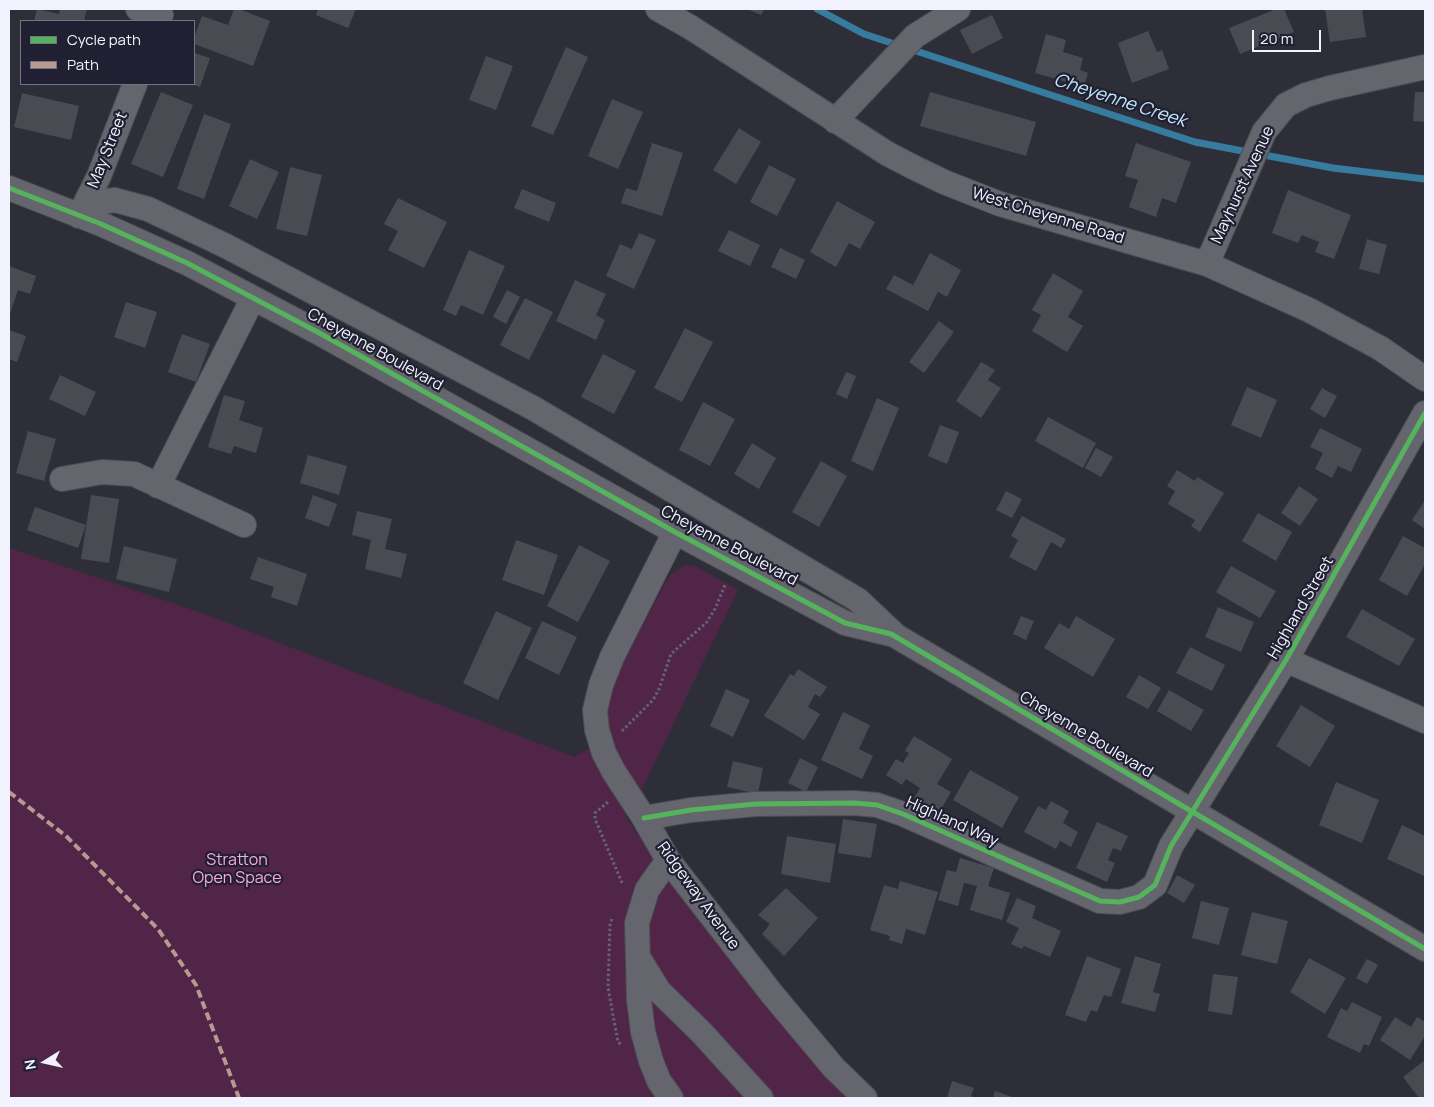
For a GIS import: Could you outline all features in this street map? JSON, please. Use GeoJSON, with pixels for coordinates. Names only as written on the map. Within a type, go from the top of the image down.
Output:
{"type":"FeatureCollection","features":[{"type":"Feature","properties":{"kind":"street"},"geometry":{"type":"LineString","coordinates":[[138,9],[162,15]]}},
{"type":"Feature","properties":{"kind":"street","name":"West Cheyenne Road"},"geometry":{"type":"LineString","coordinates":[[658,9],[690,27],[888,154],[1000,204],[1207,264],[1309,310],[1380,348],[1425,379]]}},
{"type":"Feature","properties":{"kind":"street"},"geometry":{"type":"LineString","coordinates":[[836,121],[908,45],[914,36],[958,9]]}},
{"type":"Feature","properties":{"kind":"street","name":"Mayhurst Avenue"},"geometry":{"type":"LineString","coordinates":[[1207,264],[1262,139],[1274,119],[1286,105],[1306,95],[1330,88],[1425,67]]}},
{"type":"Feature","properties":{"kind":"street","name":"May Street"},"geometry":{"type":"LineString","coordinates":[[79,216],[99,176],[135,85]]}},
{"type":"Feature","properties":{"kind":"street","name":"Cheyenne Boulevard"},"geometry":{"type":"LineString","coordinates":[[9,188],[101,224],[187,263],[323,335],[675,532],[845,623],[891,634]]}},
{"type":"Feature","properties":{"kind":"street","name":"Cheyenne Boulevard"},"geometry":{"type":"LineString","coordinates":[[79,216],[100,202],[115,200],[148,210],[226,246],[533,408],[858,600],[891,634],[1425,948]]}},
{"type":"Feature","properties":{"kind":"street"},"geometry":{"type":"LineString","coordinates":[[158,486],[253,298]]}},
{"type":"Feature","properties":{"kind":"street","name":"Highland Street"},"geometry":{"type":"LineString","coordinates":[[1193,812],[1286,660],[1425,413]]}},
{"type":"Feature","properties":{"kind":"street"},"geometry":{"type":"LineString","coordinates":[[62,479],[102,472],[134,474],[244,525]]}},
{"type":"Feature","properties":{"kind":"street","name":"Ridgeway Avenue"},"geometry":{"type":"LineString","coordinates":[[675,532],[612,657],[601,685],[595,710],[597,730],[604,752],[614,772],[644,818],[668,860],[772,994],[834,1068],[865,1098]]}},
{"type":"Feature","properties":{"kind":"street"},"geometry":{"type":"LineString","coordinates":[[1286,660],[1425,721]]}},
{"type":"Feature","properties":{"kind":"street","name":"Highland Way"},"geometry":{"type":"LineString","coordinates":[[644,818],[691,810],[756,804],[854,803],[877,805],[903,814],[1100,901],[1120,902],[1139,897],[1155,885],[1172,846],[1193,812]]}},
{"type":"Feature","properties":{"kind":"street"},"geometry":{"type":"LineString","coordinates":[[668,860],[647,890],[637,923],[639,1000],[643,1032],[659,1081],[671,1098]]}},
{"type":"Feature","properties":{"kind":"street"},"geometry":{"type":"LineString","coordinates":[[638,957],[659,991],[701,1032],[761,1098]]}},
{"type":"Feature","properties":{"kind":"path"},"geometry":{"type":"LineString","coordinates":[[620,735],[623,729],[653,700],[659,689],[671,654],[706,622],[734,563]]}},
{"type":"Feature","properties":{"kind":"green space","name":"Stratton Open Space"},"geometry":{"type":"Polygon","coordinates":[[[9,548],[202,613],[574,757],[610,736],[607,721],[609,698],[614,678],[670,575],[683,566],[694,565],[738,590],[642,789],[625,816],[680,895],[757,993],[849,1098],[9,1098],[9,548]]]}},
{"type":"Feature","properties":{"kind":"building"},"geometry":{"type":"Polygon","coordinates":[[[37,9],[59,14],[60,9],[87,9],[84,20],[34,20],[37,9]]]}},
{"type":"Feature","properties":{"kind":"building"},"geometry":{"type":"Polygon","coordinates":[[[234,9],[239,9],[270,21],[253,66],[195,44],[195,35],[202,16],[228,25],[234,9]]]}},
{"type":"Feature","properties":{"kind":"building"},"geometry":{"type":"Polygon","coordinates":[[[318,9],[356,9],[348,28],[316,15],[318,9]]]}},
{"type":"Feature","properties":{"kind":"building"},"geometry":{"type":"Polygon","coordinates":[[[747,9],[764,9],[761,15],[747,9]]]}},
{"type":"Feature","properties":{"kind":"building"},"geometry":{"type":"Polygon","coordinates":[[[1276,9],[1284,9],[1294,32],[1240,54],[1229,28],[1276,9]]]}},
{"type":"Feature","properties":{"kind":"building"},"geometry":{"type":"Polygon","coordinates":[[[1325,9],[1362,9],[1366,37],[1330,42],[1325,9]]]}},
{"type":"Feature","properties":{"kind":"building"},"geometry":{"type":"Polygon","coordinates":[[[992,15],[1003,38],[972,54],[960,30],[992,15]]]}},
{"type":"Feature","properties":{"kind":"building"},"geometry":{"type":"Polygon","coordinates":[[[1148,31],[1157,52],[1162,50],[1169,69],[1132,83],[1118,43],[1148,31]]]}},
{"type":"Feature","properties":{"kind":"building"},"geometry":{"type":"Polygon","coordinates":[[[1046,34],[1066,40],[1063,52],[1083,58],[1080,70],[1088,73],[1084,87],[1035,73],[1046,34]]]}},
{"type":"Feature","properties":{"kind":"building"},"geometry":{"type":"Polygon","coordinates":[[[566,47],[588,57],[553,135],[531,126],[566,47]]]}},
{"type":"Feature","properties":{"kind":"building"},"geometry":{"type":"Polygon","coordinates":[[[195,53],[210,58],[200,87],[194,85],[195,53]]]}},
{"type":"Feature","properties":{"kind":"building"},"geometry":{"type":"Polygon","coordinates":[[[486,56],[513,66],[496,110],[469,100],[486,56]]]}},
{"type":"Feature","properties":{"kind":"building"},"geometry":{"type":"Polygon","coordinates":[[[161,92],[193,105],[163,177],[131,164],[161,92]]]}},
{"type":"Feature","properties":{"kind":"building"},"geometry":{"type":"Polygon","coordinates":[[[930,92],[1036,122],[1026,156],[920,126],[930,92]]]}},
{"type":"Feature","properties":{"kind":"building"},"geometry":{"type":"Polygon","coordinates":[[[1415,92],[1425,92],[1425,122],[1413,121],[1415,92]]]}},
{"type":"Feature","properties":{"kind":"building"},"geometry":{"type":"Polygon","coordinates":[[[22,93],[79,106],[71,140],[14,127],[22,93]]]}},
{"type":"Feature","properties":{"kind":"building"},"geometry":{"type":"Polygon","coordinates":[[[612,99],[643,112],[618,169],[588,156],[612,99]]]}},
{"type":"Feature","properties":{"kind":"building"},"geometry":{"type":"Polygon","coordinates":[[[204,114],[231,124],[204,199],[177,189],[204,114]]]}},
{"type":"Feature","properties":{"kind":"building"},"geometry":{"type":"Polygon","coordinates":[[[739,128],[761,142],[736,184],[713,170],[739,128]]]}},
{"type":"Feature","properties":{"kind":"building"},"geometry":{"type":"Polygon","coordinates":[[[652,143],[683,153],[662,216],[621,203],[626,188],[637,191],[652,143]]]}},
{"type":"Feature","properties":{"kind":"building"},"geometry":{"type":"Polygon","coordinates":[[[1136,143],[1191,162],[1176,203],[1162,198],[1156,217],[1129,207],[1138,180],[1125,176],[1136,143]]]}},
{"type":"Feature","properties":{"kind":"building"},"geometry":{"type":"Polygon","coordinates":[[[250,159],[279,172],[257,219],[229,206],[250,159]]]}},
{"type":"Feature","properties":{"kind":"building"},"geometry":{"type":"Polygon","coordinates":[[[769,165],[796,179],[777,216],[750,202],[769,165]]]}},
{"type":"Feature","properties":{"kind":"building"},"geometry":{"type":"Polygon","coordinates":[[[290,167],[322,175],[307,236],[276,229],[290,167]]]}},
{"type":"Feature","properties":{"kind":"building"},"geometry":{"type":"Polygon","coordinates":[[[522,189],[556,203],[549,222],[514,208],[522,189]]]}},
{"type":"Feature","properties":{"kind":"building"},"geometry":{"type":"Polygon","coordinates":[[[1288,190],[1351,215],[1334,259],[1315,252],[1319,242],[1302,235],[1298,243],[1272,233],[1288,190]]]}},
{"type":"Feature","properties":{"kind":"building"},"geometry":{"type":"Polygon","coordinates":[[[398,198],[447,222],[424,268],[388,250],[398,231],[384,224],[398,198]]]}},
{"type":"Feature","properties":{"kind":"building"},"geometry":{"type":"Polygon","coordinates":[[[837,201],[875,222],[860,249],[849,243],[836,267],[810,252],[837,201]]]}},
{"type":"Feature","properties":{"kind":"building"},"geometry":{"type":"Polygon","coordinates":[[[729,230],[760,245],[750,266],[718,251],[729,230]]]}},
{"type":"Feature","properties":{"kind":"building"},"geometry":{"type":"Polygon","coordinates":[[[639,233],[656,240],[634,289],[606,276],[620,244],[632,249],[639,233]]]}},
{"type":"Feature","properties":{"kind":"building"},"geometry":{"type":"Polygon","coordinates":[[[1367,239],[1387,245],[1379,274],[1359,269],[1367,239]]]}},
{"type":"Feature","properties":{"kind":"building"},"geometry":{"type":"Polygon","coordinates":[[[780,248],[805,260],[796,279],[771,267],[780,248]]]}},
{"type":"Feature","properties":{"kind":"building"},"geometry":{"type":"Polygon","coordinates":[[[469,250],[505,266],[483,315],[461,305],[456,316],[443,310],[469,250]]]}},
{"type":"Feature","properties":{"kind":"building"},"geometry":{"type":"Polygon","coordinates":[[[930,253],[961,270],[947,297],[938,292],[928,311],[886,289],[894,275],[913,285],[930,253]]]}},
{"type":"Feature","properties":{"kind":"building"},"geometry":{"type":"Polygon","coordinates":[[[9,266],[36,276],[30,294],[18,290],[9,317],[9,266]]]}},
{"type":"Feature","properties":{"kind":"building"},"geometry":{"type":"Polygon","coordinates":[[[1053,273],[1083,291],[1068,317],[1083,326],[1067,352],[1032,331],[1041,315],[1032,310],[1053,273]]]}},
{"type":"Feature","properties":{"kind":"building"},"geometry":{"type":"Polygon","coordinates":[[[575,280],[606,294],[596,315],[605,320],[596,340],[556,321],[575,280]]]}},
{"type":"Feature","properties":{"kind":"building"},"geometry":{"type":"Polygon","coordinates":[[[507,290],[520,297],[506,324],[493,317],[507,290]]]}},
{"type":"Feature","properties":{"kind":"building"},"geometry":{"type":"Polygon","coordinates":[[[525,298],[553,312],[529,360],[500,345],[525,298]]]}},
{"type":"Feature","properties":{"kind":"building"},"geometry":{"type":"Polygon","coordinates":[[[126,302],[157,312],[145,348],[114,337],[126,302]]]}},
{"type":"Feature","properties":{"kind":"building"},"geometry":{"type":"Polygon","coordinates":[[[939,321],[954,332],[924,373],[909,362],[939,321]]]}},
{"type":"Feature","properties":{"kind":"building"},"geometry":{"type":"Polygon","coordinates":[[[685,328],[713,342],[682,402],[654,388],[685,328]]]}},
{"type":"Feature","properties":{"kind":"building"},"geometry":{"type":"Polygon","coordinates":[[[9,330],[26,336],[17,362],[9,359],[9,330]]]}},
{"type":"Feature","properties":{"kind":"building"},"geometry":{"type":"Polygon","coordinates":[[[182,334],[210,344],[196,382],[168,372],[182,334]]]}},
{"type":"Feature","properties":{"kind":"building"},"geometry":{"type":"Polygon","coordinates":[[[603,354],[636,371],[614,414],[581,397],[603,354]]]}},
{"type":"Feature","properties":{"kind":"building"},"geometry":{"type":"Polygon","coordinates":[[[981,362],[995,370],[988,380],[1001,388],[981,418],[956,401],[981,362]]]}},
{"type":"Feature","properties":{"kind":"building"},"geometry":{"type":"Polygon","coordinates":[[[846,372],[856,376],[847,399],[836,394],[846,372]]]}},
{"type":"Feature","properties":{"kind":"building"},"geometry":{"type":"Polygon","coordinates":[[[60,375],[96,392],[85,416],[49,399],[60,375]]]}},
{"type":"Feature","properties":{"kind":"building"},"geometry":{"type":"Polygon","coordinates":[[[1247,387],[1277,400],[1261,438],[1231,425],[1247,387]]]}},
{"type":"Feature","properties":{"kind":"building"},"geometry":{"type":"Polygon","coordinates":[[[1322,388],[1337,396],[1325,418],[1310,409],[1322,388]]]}},
{"type":"Feature","properties":{"kind":"building"},"geometry":{"type":"Polygon","coordinates":[[[224,395],[245,401],[239,420],[263,428],[256,453],[234,446],[231,454],[208,447],[224,395]]]}},
{"type":"Feature","properties":{"kind":"building"},"geometry":{"type":"Polygon","coordinates":[[[877,398],[899,408],[873,471],[851,461],[877,398]]]}},
{"type":"Feature","properties":{"kind":"building"},"geometry":{"type":"Polygon","coordinates":[[[703,402],[735,419],[710,466],[679,450],[703,402]]]}},
{"type":"Feature","properties":{"kind":"building"},"geometry":{"type":"Polygon","coordinates":[[[1048,417],[1096,443],[1083,468],[1035,441],[1048,417]]]}},
{"type":"Feature","properties":{"kind":"building"},"geometry":{"type":"Polygon","coordinates":[[[940,425],[959,432],[947,464],[928,456],[940,425]]]}},
{"type":"Feature","properties":{"kind":"building"},"geometry":{"type":"Polygon","coordinates":[[[1320,428],[1362,449],[1351,472],[1338,466],[1332,478],[1315,469],[1323,453],[1310,447],[1320,428]]]}},
{"type":"Feature","properties":{"kind":"building"},"geometry":{"type":"Polygon","coordinates":[[[28,431],[56,439],[44,481],[16,473],[28,431]]]}},
{"type":"Feature","properties":{"kind":"building"},"geometry":{"type":"Polygon","coordinates":[[[752,443],[776,458],[759,489],[734,474],[752,443]]]}},
{"type":"Feature","properties":{"kind":"building"},"geometry":{"type":"Polygon","coordinates":[[[1096,448],[1113,457],[1101,477],[1085,468],[1096,448]]]}},
{"type":"Feature","properties":{"kind":"building"},"geometry":{"type":"Polygon","coordinates":[[[308,455],[347,466],[339,495],[300,483],[308,455]]]}},
{"type":"Feature","properties":{"kind":"building"},"geometry":{"type":"Polygon","coordinates":[[[821,461],[847,476],[819,527],[792,512],[821,461]]]}},
{"type":"Feature","properties":{"kind":"building"},"geometry":{"type":"Polygon","coordinates":[[[1177,470],[1195,481],[1197,477],[1224,493],[1200,532],[1191,526],[1195,520],[1168,504],[1175,491],[1167,486],[1177,470]]]}},
{"type":"Feature","properties":{"kind":"building"},"geometry":{"type":"Polygon","coordinates":[[[1299,486],[1318,499],[1300,526],[1281,513],[1299,486]]]}},
{"type":"Feature","properties":{"kind":"building"},"geometry":{"type":"Polygon","coordinates":[[[1006,491],[1022,499],[1012,518],[996,510],[1006,491]]]}},
{"type":"Feature","properties":{"kind":"building"},"geometry":{"type":"Polygon","coordinates":[[[91,495],[119,499],[109,563],[81,559],[91,495]]]}},
{"type":"Feature","properties":{"kind":"building"},"geometry":{"type":"Polygon","coordinates":[[[313,495],[337,504],[329,527],[305,518],[313,495]]]}},
{"type":"Feature","properties":{"kind":"building"},"geometry":{"type":"Polygon","coordinates":[[[1425,500],[1425,529],[1412,520],[1425,500]]]}},
{"type":"Feature","properties":{"kind":"building"},"geometry":{"type":"Polygon","coordinates":[[[35,507],[86,525],[78,548],[27,530],[35,507]]]}},
{"type":"Feature","properties":{"kind":"building"},"geometry":{"type":"Polygon","coordinates":[[[357,511],[392,519],[385,549],[407,554],[401,578],[365,569],[371,540],[352,535],[357,511]]]}},
{"type":"Feature","properties":{"kind":"building"},"geometry":{"type":"Polygon","coordinates":[[[1258,513],[1292,532],[1276,561],[1242,541],[1258,513]]]}},
{"type":"Feature","properties":{"kind":"building"},"geometry":{"type":"Polygon","coordinates":[[[1022,516],[1066,539],[1061,548],[1051,542],[1036,571],[1009,557],[1018,540],[1011,536],[1022,516]]]}},
{"type":"Feature","properties":{"kind":"building"},"geometry":{"type":"Polygon","coordinates":[[[1403,536],[1425,548],[1425,564],[1407,596],[1379,580],[1403,536]]]}},
{"type":"Feature","properties":{"kind":"building"},"geometry":{"type":"Polygon","coordinates":[[[516,540],[558,555],[544,595],[502,580],[516,540]]]}},
{"type":"Feature","properties":{"kind":"building"},"geometry":{"type":"Polygon","coordinates":[[[579,545],[610,561],[578,622],[547,606],[579,545]]]}},
{"type":"Feature","properties":{"kind":"building"},"geometry":{"type":"Polygon","coordinates":[[[124,546],[177,559],[169,592],[116,579],[124,546]]]}},
{"type":"Feature","properties":{"kind":"building"},"geometry":{"type":"Polygon","coordinates":[[[258,557],[307,574],[297,606],[271,597],[274,587],[250,579],[258,557]]]}},
{"type":"Feature","properties":{"kind":"building"},"geometry":{"type":"Polygon","coordinates":[[[1231,566],[1276,591],[1260,618],[1216,592],[1231,566]]]}},
{"type":"Feature","properties":{"kind":"building"},"geometry":{"type":"Polygon","coordinates":[[[1218,607],[1254,622],[1241,652],[1205,637],[1218,607]]]}},
{"type":"Feature","properties":{"kind":"building"},"geometry":{"type":"Polygon","coordinates":[[[1362,609],[1415,639],[1399,666],[1346,637],[1362,609]]]}},
{"type":"Feature","properties":{"kind":"building"},"geometry":{"type":"Polygon","coordinates":[[[496,611],[532,628],[498,700],[463,683],[496,611]]]}},
{"type":"Feature","properties":{"kind":"building"},"geometry":{"type":"Polygon","coordinates":[[[1021,616],[1034,621],[1026,640],[1013,634],[1021,616]]]}},
{"type":"Feature","properties":{"kind":"building"},"geometry":{"type":"Polygon","coordinates":[[[1076,616],[1115,639],[1093,677],[1044,648],[1059,623],[1069,629],[1076,616]]]}},
{"type":"Feature","properties":{"kind":"building"},"geometry":{"type":"Polygon","coordinates":[[[542,621],[577,637],[559,675],[525,658],[542,621]]]}},
{"type":"Feature","properties":{"kind":"building"},"geometry":{"type":"Polygon","coordinates":[[[1190,647],[1225,665],[1212,691],[1176,673],[1190,647]]]}},
{"type":"Feature","properties":{"kind":"building"},"geometry":{"type":"Polygon","coordinates":[[[798,669],[827,687],[820,697],[815,694],[808,707],[820,714],[804,740],[764,716],[790,674],[794,676],[798,669]]]}},
{"type":"Feature","properties":{"kind":"building"},"geometry":{"type":"Polygon","coordinates":[[[1139,675],[1161,688],[1148,709],[1126,697],[1139,675]]]}},
{"type":"Feature","properties":{"kind":"building"},"geometry":{"type":"Polygon","coordinates":[[[726,689],[750,700],[733,737],[710,726],[726,689]]]}},
{"type":"Feature","properties":{"kind":"building"},"geometry":{"type":"Polygon","coordinates":[[[1169,690],[1204,710],[1191,731],[1157,711],[1169,690]]]}},
{"type":"Feature","properties":{"kind":"building"},"geometry":{"type":"Polygon","coordinates":[[[1301,705],[1335,726],[1310,767],[1276,746],[1301,705]]]}},
{"type":"Feature","properties":{"kind":"building"},"geometry":{"type":"Polygon","coordinates":[[[843,712],[870,725],[859,749],[873,756],[862,779],[821,760],[843,712]]]}},
{"type":"Feature","properties":{"kind":"building"},"geometry":{"type":"Polygon","coordinates":[[[914,736],[952,759],[937,784],[951,792],[939,813],[914,798],[920,788],[906,779],[902,785],[886,775],[896,759],[903,763],[909,753],[905,751],[914,736]]]}},
{"type":"Feature","properties":{"kind":"building"},"geometry":{"type":"Polygon","coordinates":[[[800,758],[818,767],[806,792],[788,783],[800,758]]]}},
{"type":"Feature","properties":{"kind":"building"},"geometry":{"type":"Polygon","coordinates":[[[733,761],[763,768],[758,794],[727,787],[733,761]]]}},
{"type":"Feature","properties":{"kind":"building"},"geometry":{"type":"Polygon","coordinates":[[[970,770],[1019,797],[1002,828],[953,800],[970,770]]]}},
{"type":"Feature","properties":{"kind":"building"},"geometry":{"type":"Polygon","coordinates":[[[1336,782],[1379,800],[1362,843],[1319,825],[1336,782]]]}},
{"type":"Feature","properties":{"kind":"building"},"geometry":{"type":"Polygon","coordinates":[[[1051,801],[1069,811],[1063,823],[1078,832],[1071,847],[1060,841],[1056,849],[1024,832],[1038,806],[1046,810],[1051,801]]]}},
{"type":"Feature","properties":{"kind":"building"},"geometry":{"type":"Polygon","coordinates":[[[843,819],[877,824],[871,858],[838,853],[843,819]]]}},
{"type":"Feature","properties":{"kind":"building"},"geometry":{"type":"Polygon","coordinates":[[[1097,822],[1128,836],[1121,851],[1113,848],[1108,860],[1115,863],[1107,882],[1076,868],[1097,822]]]}},
{"type":"Feature","properties":{"kind":"building"},"geometry":{"type":"Polygon","coordinates":[[[1402,825],[1425,836],[1424,876],[1387,859],[1402,825]]]}},
{"type":"Feature","properties":{"kind":"building"},"geometry":{"type":"Polygon","coordinates":[[[787,836],[836,844],[830,883],[781,874],[787,836]]]}},
{"type":"Feature","properties":{"kind":"building"},"geometry":{"type":"Polygon","coordinates":[[[960,858],[994,868],[988,886],[1010,893],[1002,920],[970,910],[977,886],[964,883],[958,906],[938,900],[947,870],[956,872],[960,858]]]}},
{"type":"Feature","properties":{"kind":"building"},"geometry":{"type":"Polygon","coordinates":[[[1177,875],[1195,885],[1184,903],[1167,893],[1177,875]]]}},
{"type":"Feature","properties":{"kind":"building"},"geometry":{"type":"Polygon","coordinates":[[[900,881],[938,892],[925,935],[906,929],[902,944],[889,940],[890,936],[870,930],[884,885],[898,889],[900,881]]]}},
{"type":"Feature","properties":{"kind":"building"},"geometry":{"type":"Polygon","coordinates":[[[786,888],[818,918],[784,956],[762,934],[770,924],[758,915],[786,888]]]}},
{"type":"Feature","properties":{"kind":"building"},"geometry":{"type":"Polygon","coordinates":[[[1017,898],[1036,906],[1032,918],[1061,931],[1050,957],[1024,946],[1022,949],[1011,944],[1019,928],[1006,922],[1017,898]]]}},
{"type":"Feature","properties":{"kind":"building"},"geometry":{"type":"Polygon","coordinates":[[[1201,901],[1229,908],[1219,945],[1192,938],[1201,901]]]}},
{"type":"Feature","properties":{"kind":"building"},"geometry":{"type":"Polygon","coordinates":[[[1252,912],[1288,921],[1277,964],[1241,955],[1252,912]]]}},
{"type":"Feature","properties":{"kind":"building"},"geometry":{"type":"Polygon","coordinates":[[[1087,956],[1121,969],[1111,997],[1104,995],[1097,1012],[1091,1010],[1086,1022],[1065,1015],[1087,956]]]}},
{"type":"Feature","properties":{"kind":"building"},"geometry":{"type":"Polygon","coordinates":[[[1135,956],[1161,964],[1153,992],[1160,994],[1155,1012],[1121,1003],[1135,956]]]}},
{"type":"Feature","properties":{"kind":"building"},"geometry":{"type":"Polygon","coordinates":[[[1309,958],[1346,978],[1325,1014],[1290,992],[1309,958]]]}},
{"type":"Feature","properties":{"kind":"building"},"geometry":{"type":"Polygon","coordinates":[[[1367,959],[1378,965],[1367,984],[1356,978],[1367,959]]]}},
{"type":"Feature","properties":{"kind":"building"},"geometry":{"type":"Polygon","coordinates":[[[1213,974],[1238,977],[1232,1015],[1208,1011],[1213,974]]]}},
{"type":"Feature","properties":{"kind":"building"},"geometry":{"type":"Polygon","coordinates":[[[1352,1002],[1382,1017],[1369,1046],[1364,1044],[1360,1053],[1327,1037],[1341,1008],[1347,1011],[1352,1002]]]}},
{"type":"Feature","properties":{"kind":"building"},"geometry":{"type":"Polygon","coordinates":[[[1395,1017],[1411,1027],[1417,1017],[1425,1022],[1425,1036],[1410,1060],[1380,1040],[1395,1017]]]}},
{"type":"Feature","properties":{"kind":"building"},"geometry":{"type":"Polygon","coordinates":[[[1425,1060],[1425,1097],[1419,1098],[1403,1077],[1425,1060]]]}},
{"type":"Feature","properties":{"kind":"building"},"geometry":{"type":"Polygon","coordinates":[[[952,1081],[974,1088],[971,1096],[976,1098],[947,1098],[952,1081]]]}},
{"type":"Feature","properties":{"kind":"building"},"geometry":{"type":"Polygon","coordinates":[[[995,1091],[1015,1098],[993,1098],[995,1091]]]}},
{"type":"Feature","properties":{"kind":"waterway","name":"Cheyenne Creek"},"geometry":{"type":"LineString","coordinates":[[817,9],[864,34],[1195,142],[1333,168],[1425,179]]}},
{"type":"Feature","properties":{"kind":"marked path"},"geometry":{"type":"LineString","coordinates":[[9,792],[66,836],[158,929],[196,985],[239,1098]]}},
{"type":"Feature","properties":{"kind":"cycle path"},"geometry":{"type":"LineString","coordinates":[[9,188],[101,224],[187,263],[323,335],[675,532],[845,623],[891,634],[1425,949]]}},
{"type":"Feature","properties":{"kind":"cycle path"},"geometry":{"type":"LineString","coordinates":[[644,818],[691,810],[756,804],[854,803],[877,805],[903,814],[1100,901],[1120,902],[1139,897],[1155,885],[1171,846],[1286,660],[1425,413]]}}]}
